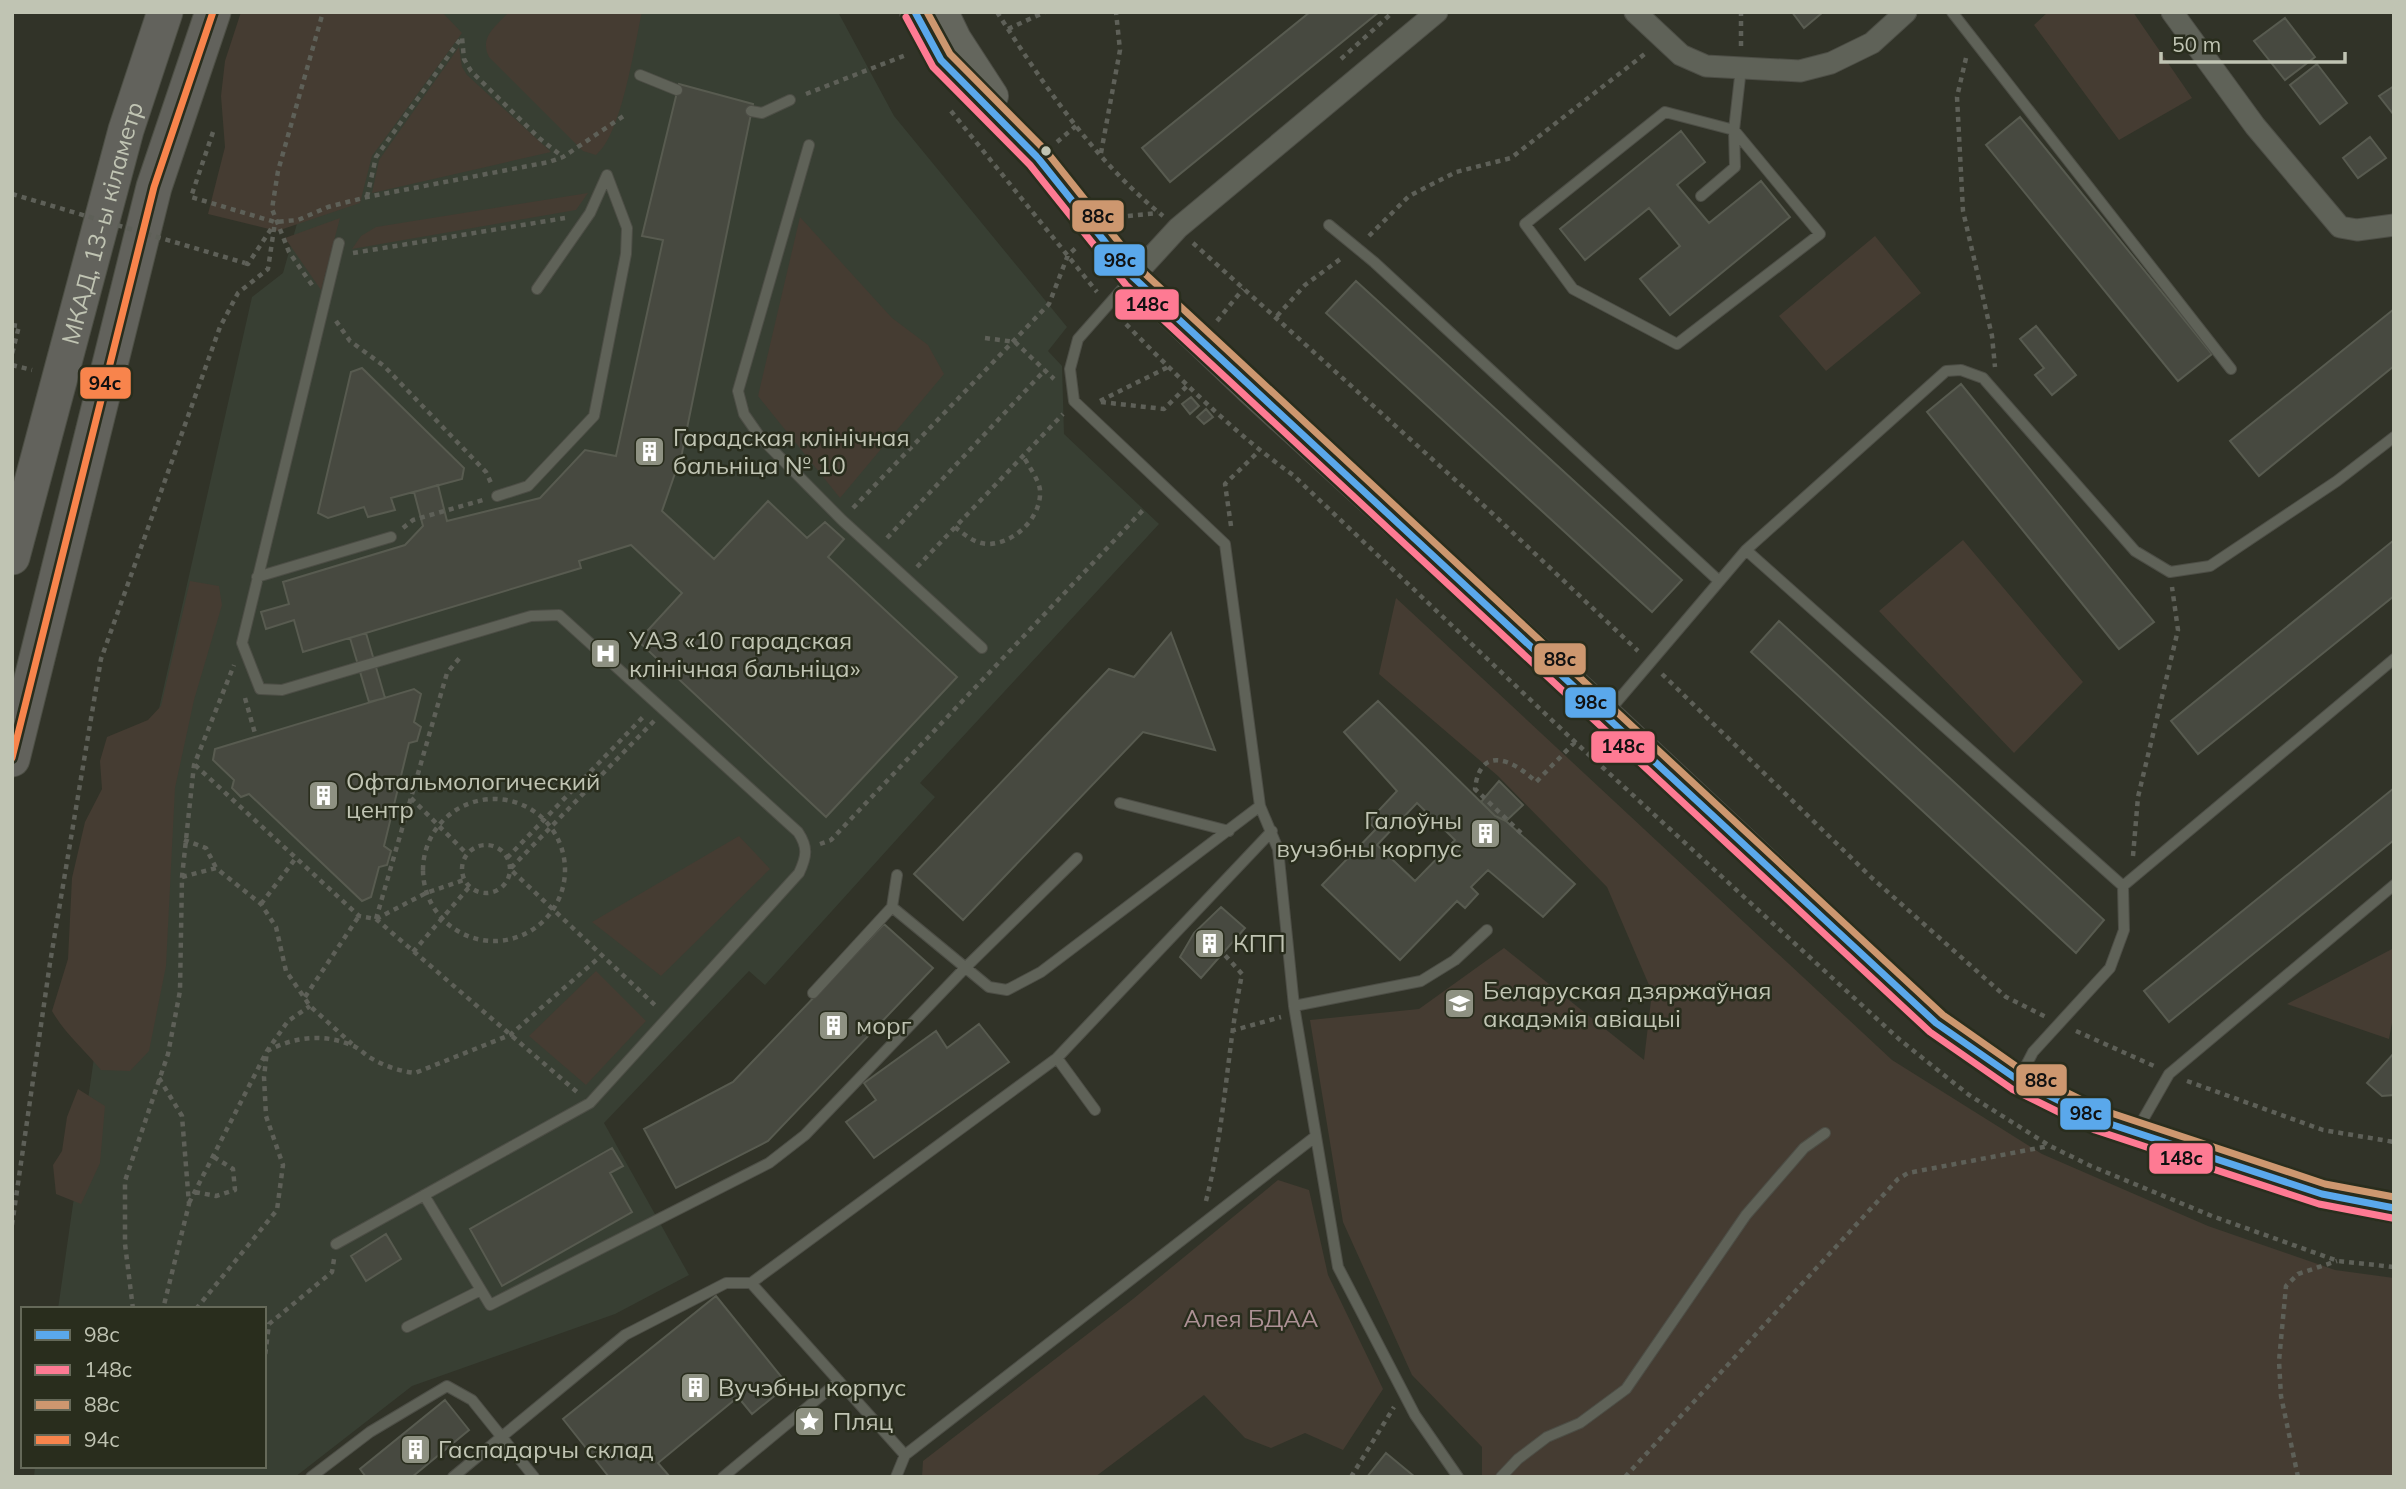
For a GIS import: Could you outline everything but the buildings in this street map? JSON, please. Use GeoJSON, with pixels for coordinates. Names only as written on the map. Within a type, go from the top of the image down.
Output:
{"type":"FeatureCollection","features":[{"type":"Feature","properties":{"kind":"highway","name":"МКАД, 13-ы кіламетр"},"geometry":{"type":"LineString","coordinates":[[12,557],[126,131],[165,12]]}},
{"type":"Feature","properties":{"kind":"highway","name":"МКАД, 13-ы кіламетр"},"geometry":{"type":"LineString","coordinates":[[12,759],[154,187],[213,12]]}},
{"type":"Feature","properties":{"kind":"main road"},"geometry":{"type":"LineString","coordinates":[[915,12],[941,60],[1029,148]]}},
{"type":"Feature","properties":{"kind":"main road"},"geometry":{"type":"LineString","coordinates":[[943,12],[967,57],[1029,148],[1133,276],[1249,388],[1606,714],[1936,1023],[2018,1080],[2098,1120],[2322,1194],[2394,1208]]}},
{"type":"Feature","properties":{"kind":"street"},"geometry":{"type":"LineString","coordinates":[[1133,276],[1178,228],[1437,12]]}},
{"type":"Feature","properties":{"kind":"street"},"geometry":{"type":"LineString","coordinates":[[1635,12],[1681,55],[1706,66],[1800,71],[1831,63],[1872,43],[1906,12]]}},
{"type":"Feature","properties":{"kind":"street"},"geometry":{"type":"LineString","coordinates":[[2172,12],[2255,125],[2340,227],[2357,230],[2394,225]]}},
{"type":"Feature","properties":{"kind":"lane"},"geometry":{"type":"LineString","coordinates":[[1952,12],[1972,33],[2231,369]]}},
{"type":"Feature","properties":{"kind":"lane"},"geometry":{"type":"LineString","coordinates":[[1701,196],[1735,167],[1734,130],[1741,68]]}},
{"type":"Feature","properties":{"kind":"lane"},"geometry":{"type":"LineString","coordinates":[[640,75],[677,90]]}},
{"type":"Feature","properties":{"kind":"lane"},"geometry":{"type":"LineString","coordinates":[[751,111],[762,113],[789,100]]}},
{"type":"Feature","properties":{"kind":"lane"},"geometry":{"type":"LineString","coordinates":[[1665,112],[1734,130],[1820,233],[1677,344],[1573,289],[1525,224],[1665,112]]}},
{"type":"Feature","properties":{"kind":"lane"},"geometry":{"type":"LineString","coordinates":[[809,145],[738,391],[744,414],[760,437],[842,520],[982,648]]}},
{"type":"Feature","properties":{"kind":"lane"},"geometry":{"type":"LineString","coordinates":[[497,496],[528,486],[594,416],[626,254],[627,228],[607,175],[590,214],[537,289]]}},
{"type":"Feature","properties":{"kind":"lane"},"geometry":{"type":"LineString","coordinates":[[1329,225],[1719,581]]}},
{"type":"Feature","properties":{"kind":"lane"},"geometry":{"type":"LineString","coordinates":[[336,1244],[590,1103],[800,873],[806,849],[798,832],[559,615],[531,617],[282,690],[260,690],[242,643],[339,243]]}},
{"type":"Feature","properties":{"kind":"lane"},"geometry":{"type":"LineString","coordinates":[[1133,276],[1078,339],[1070,369],[1074,401],[1226,544],[1259,806],[1278,849],[1295,1009],[1338,1267],[1415,1415],[1458,1477]]}},
{"type":"Feature","properties":{"kind":"lane"},"geometry":{"type":"LineString","coordinates":[[1606,714],[1746,550],[1946,371],[1961,370],[1983,378],[2135,551],[2170,572],[2210,566],[2337,481],[2394,437]]}},
{"type":"Feature","properties":{"kind":"lane"},"geometry":{"type":"LineString","coordinates":[[257,577],[391,537]]}},
{"type":"Feature","properties":{"kind":"lane"},"geometry":{"type":"LineString","coordinates":[[1746,550],[2127,883]]}},
{"type":"Feature","properties":{"kind":"lane"},"geometry":{"type":"LineString","coordinates":[[2018,1080],[2033,1052],[2110,968],[2124,930],[2127,883],[2394,659]]}},
{"type":"Feature","properties":{"kind":"lane"},"geometry":{"type":"LineString","coordinates":[[1120,803],[1229,831]]}},
{"type":"Feature","properties":{"kind":"lane"},"geometry":{"type":"LineString","coordinates":[[892,907],[964,969],[989,987],[1007,990],[1041,972],[1259,806]]}},
{"type":"Feature","properties":{"kind":"lane"},"geometry":{"type":"LineString","coordinates":[[453,1477],[625,1335],[726,1283],[751,1283],[1057,1058],[1272,831]]}},
{"type":"Feature","properties":{"kind":"lane"},"geometry":{"type":"LineString","coordinates":[[424,1195],[490,1305],[769,1163],[805,1135],[964,969],[1077,858]]}},
{"type":"Feature","properties":{"kind":"lane"},"geometry":{"type":"LineString","coordinates":[[813,993],[892,907],[897,875]]}},
{"type":"Feature","properties":{"kind":"lane"},"geometry":{"type":"LineString","coordinates":[[2136,1134],[2169,1074],[2394,885]]}},
{"type":"Feature","properties":{"kind":"lane"},"geometry":{"type":"LineString","coordinates":[[1295,1009],[1421,981],[1455,960],[1487,930]]}},
{"type":"Feature","properties":{"kind":"lane"},"geometry":{"type":"LineString","coordinates":[[1057,1058],[1095,1110]]}},
{"type":"Feature","properties":{"kind":"lane"},"geometry":{"type":"LineString","coordinates":[[1501,1477],[1518,1459],[1547,1437],[1580,1423],[1626,1389],[1746,1215],[1804,1148],[1825,1133]]}},
{"type":"Feature","properties":{"kind":"lane"},"geometry":{"type":"LineString","coordinates":[[896,1477],[905,1455],[1316,1136]]}},
{"type":"Feature","properties":{"kind":"lane"},"geometry":{"type":"LineString","coordinates":[[751,1283],[905,1455]]}},
{"type":"Feature","properties":{"kind":"lane"},"geometry":{"type":"LineString","coordinates":[[407,1327],[481,1290]]}},
{"type":"Feature","properties":{"kind":"lane"},"geometry":{"type":"LineString","coordinates":[[723,1477],[839,1381]]}},
{"type":"Feature","properties":{"kind":"lane"},"geometry":{"type":"LineString","coordinates":[[311,1477],[370,1432],[447,1386],[472,1400],[534,1477]]}},
{"type":"Feature","properties":{"kind":"path"},"geometry":{"type":"LineString","coordinates":[[12,1225],[50,963],[101,659],[220,327],[238,293],[268,269],[275,222],[273,191],[323,12]]}},
{"type":"Feature","properties":{"kind":"path"},"geometry":{"type":"LineString","coordinates":[[997,12],[1051,97],[1139,198],[1178,228],[1493,514],[1872,878],[2006,997],[2169,1074],[2218,1094],[2323,1130],[2394,1142]]}},
{"type":"Feature","properties":{"kind":"path"},"geometry":{"type":"LineString","coordinates":[[1008,29],[1045,12]]}},
{"type":"Feature","properties":{"kind":"path"},"geometry":{"type":"LineString","coordinates":[[1101,154],[1120,50],[1116,12]]}},
{"type":"Feature","properties":{"kind":"path"},"geometry":{"type":"LineString","coordinates":[[1334,66],[1393,12]]}},
{"type":"Feature","properties":{"kind":"path"},"geometry":{"type":"LineString","coordinates":[[1741,12],[1741,68]]}},
{"type":"Feature","properties":{"kind":"path"},"geometry":{"type":"LineString","coordinates":[[1972,33],[1957,97],[1963,211],[1992,336],[1999,397]]}},
{"type":"Feature","properties":{"kind":"path"},"geometry":{"type":"LineString","coordinates":[[367,197],[376,157],[462,37],[464,60],[471,71],[539,138],[564,157]]}},
{"type":"Feature","properties":{"kind":"path"},"geometry":{"type":"LineString","coordinates":[[1277,317],[1306,285],[1357,248],[1409,196],[1456,172],[1511,158],[1663,39]]}},
{"type":"Feature","properties":{"kind":"path"},"geometry":{"type":"LineString","coordinates":[[900,43],[914,65]]}},
{"type":"Feature","properties":{"kind":"path"},"geometry":{"type":"LineString","coordinates":[[789,100],[906,55]]}},
{"type":"Feature","properties":{"kind":"path"},"geometry":{"type":"LineString","coordinates":[[945,104],[1108,306],[1168,367],[1259,451],[1225,484]]}},
{"type":"Feature","properties":{"kind":"path"},"geometry":{"type":"LineString","coordinates":[[214,132],[191,197],[275,222],[298,220],[328,207],[367,197],[564,157],[625,115]]}},
{"type":"Feature","properties":{"kind":"path"},"geometry":{"type":"LineString","coordinates":[[12,194],[248,264],[275,222]]}},
{"type":"Feature","properties":{"kind":"path"},"geometry":{"type":"LineString","coordinates":[[1115,217],[1160,213],[1170,204]]}},
{"type":"Feature","properties":{"kind":"path"},"geometry":{"type":"LineString","coordinates":[[351,253],[590,214]]}},
{"type":"Feature","properties":{"kind":"path"},"geometry":{"type":"LineString","coordinates":[[275,222],[289,252],[350,341],[384,366],[486,472],[497,496],[413,520],[391,537]]}},
{"type":"Feature","properties":{"kind":"path"},"geometry":{"type":"LineString","coordinates":[[842,520],[1049,304],[1068,255]]}},
{"type":"Feature","properties":{"kind":"path"},"geometry":{"type":"LineString","coordinates":[[1214,324],[1243,289]]}},
{"type":"Feature","properties":{"kind":"path"},"geometry":{"type":"LineString","coordinates":[[12,325],[19,326],[12,354]]}},
{"type":"Feature","properties":{"kind":"path"},"geometry":{"type":"LineString","coordinates":[[985,338],[1015,342],[1058,383]]}},
{"type":"Feature","properties":{"kind":"path"},"geometry":{"type":"LineString","coordinates":[[1168,367],[1139,380],[1123,392],[1097,402],[1164,410],[1188,385]]}},
{"type":"Feature","properties":{"kind":"path"},"geometry":{"type":"LineString","coordinates":[[885,540],[1045,370]]}},
{"type":"Feature","properties":{"kind":"path"},"geometry":{"type":"LineString","coordinates":[[909,561],[917,568],[1074,401]]}},
{"type":"Feature","properties":{"kind":"path"},"geometry":{"type":"LineString","coordinates":[[1059,405],[1065,412]]}},
{"type":"Feature","properties":{"kind":"path"},"geometry":{"type":"LineString","coordinates":[[955,527],[971,540],[989,544],[1016,536],[1036,513],[1040,489],[1023,456]]}},
{"type":"Feature","properties":{"kind":"path"},"geometry":{"type":"LineString","coordinates":[[852,509],[860,517]]}},
{"type":"Feature","properties":{"kind":"path"},"geometry":{"type":"LineString","coordinates":[[806,849],[831,840],[1143,510]]}},
{"type":"Feature","properties":{"kind":"path"},"geometry":{"type":"LineString","coordinates":[[877,532],[893,547]]}},
{"type":"Feature","properties":{"kind":"path"},"geometry":{"type":"LineString","coordinates":[[2127,883],[2138,797],[2178,630],[2170,572]]}},
{"type":"Feature","properties":{"kind":"path"},"geometry":{"type":"LineString","coordinates":[[376,919],[447,673],[478,634]]}},
{"type":"Feature","properties":{"kind":"path"},"geometry":{"type":"LineString","coordinates":[[133,1307],[125,1244],[125,1181],[168,1054],[180,991],[184,840],[194,765],[242,643]]}},
{"type":"Feature","properties":{"kind":"path"},"geometry":{"type":"LineString","coordinates":[[246,699],[256,737]]}},
{"type":"Feature","properties":{"kind":"path"},"geometry":{"type":"LineString","coordinates":[[508,858],[660,707]]}},
{"type":"Feature","properties":{"kind":"path"},"geometry":{"type":"LineString","coordinates":[[510,869],[660,707]]}},
{"type":"Feature","properties":{"kind":"path"},"geometry":{"type":"LineString","coordinates":[[1521,833],[1497,813],[1475,789],[1476,780],[1485,766],[1508,760],[1519,765],[1536,782],[1575,742]]}},
{"type":"Feature","properties":{"kind":"path"},"geometry":{"type":"LineString","coordinates":[[194,765],[359,916],[376,919],[590,1103]]}},
{"type":"Feature","properties":{"kind":"path"},"geometry":{"type":"LineString","coordinates":[[411,797],[467,854]]}},
{"type":"Feature","properties":{"kind":"path"},"geometry":{"type":"LineString","coordinates":[[497,798],[524,805],[545,820],[559,841],[565,864],[563,889],[553,910],[533,930],[507,940],[478,940],[443,920],[426,893],[422,873],[427,844],[444,819],[468,803],[497,798]]}},
{"type":"Feature","properties":{"kind":"path"},"geometry":{"type":"LineString","coordinates":[[184,840],[206,848],[216,868],[261,904],[276,927],[286,971],[310,1006],[369,1057],[400,1072],[415,1073],[510,1035],[602,955]]}},
{"type":"Feature","properties":{"kind":"path"},"geometry":{"type":"LineString","coordinates":[[493,846],[508,858],[508,879],[494,891],[477,891],[464,880],[463,862],[474,848],[493,846]]}},
{"type":"Feature","properties":{"kind":"path"},"geometry":{"type":"LineString","coordinates":[[261,904],[296,858]]}},
{"type":"Feature","properties":{"kind":"path"},"geometry":{"type":"LineString","coordinates":[[182,877],[216,868]]}},
{"type":"Feature","properties":{"kind":"path"},"geometry":{"type":"LineString","coordinates":[[510,869],[668,1017]]}},
{"type":"Feature","properties":{"kind":"path"},"geometry":{"type":"LineString","coordinates":[[376,919],[426,893],[464,880]]}},
{"type":"Feature","properties":{"kind":"path"},"geometry":{"type":"LineString","coordinates":[[413,952],[470,886]]}},
{"type":"Feature","properties":{"kind":"path"},"geometry":{"type":"LineString","coordinates":[[304,997],[359,916]]}},
{"type":"Feature","properties":{"kind":"path"},"geometry":{"type":"LineString","coordinates":[[1199,1226],[1225,1110],[1231,1031],[1242,974],[1223,953]]}},
{"type":"Feature","properties":{"kind":"path"},"geometry":{"type":"LineString","coordinates":[[163,1307],[189,1204],[267,1051],[288,1021],[310,1006]]}},
{"type":"Feature","properties":{"kind":"path"},"geometry":{"type":"LineString","coordinates":[[1231,1031],[1295,1009]]}},
{"type":"Feature","properties":{"kind":"path"},"geometry":{"type":"LineString","coordinates":[[267,1051],[286,1041],[318,1036],[353,1045]]}},
{"type":"Feature","properties":{"kind":"path"},"geometry":{"type":"LineString","coordinates":[[198,1307],[277,1210],[283,1165],[266,1116],[264,1077],[267,1051]]}},
{"type":"Feature","properties":{"kind":"path"},"geometry":{"type":"LineString","coordinates":[[159,1078],[181,1116],[189,1204]]}},
{"type":"Feature","properties":{"kind":"path"},"geometry":{"type":"LineString","coordinates":[[1625,1477],[1898,1179],[1908,1173],[2050,1146]]}},
{"type":"Feature","properties":{"kind":"path"},"geometry":{"type":"LineString","coordinates":[[195,1192],[216,1196],[235,1190],[233,1169],[214,1157]]}},
{"type":"Feature","properties":{"kind":"path"},"geometry":{"type":"LineString","coordinates":[[266,1348],[269,1324],[332,1272],[336,1244]]}},
{"type":"Feature","properties":{"kind":"path"},"geometry":{"type":"LineString","coordinates":[[2298,1477],[2281,1396],[2279,1360],[2286,1286],[2298,1274],[2338,1261]]}},
{"type":"Feature","properties":{"kind":"path"},"geometry":{"type":"LineString","coordinates":[[1351,1477],[1403,1391]]}},
{"type":"Feature","properties":{"kind":"shaded area","name":"УАЗ «10 гарадская клінічная бальніца»"},"geometry":{"type":"Polygon","coordinates":[[[335,12],[838,12],[894,116],[1067,327],[1048,351],[1062,366],[1064,434],[1159,524],[920,783],[935,797],[765,985],[749,971],[604,1123],[689,1275],[615,1314],[412,1386],[295,1477],[34,1477],[35,1468],[266,1468],[266,1307],[58,1307],[118,890],[252,297],[283,273],[298,220],[335,12]]]}},
{"type":"Feature","properties":{"kind":"green space"},"geometry":{"type":"Polygon","coordinates":[[[241,12],[442,12],[462,33],[372,156],[360,203],[277,231],[208,214],[225,147],[221,96],[225,61],[241,12]]]}},
{"type":"Feature","properties":{"kind":"green space"},"geometry":{"type":"Polygon","coordinates":[[[509,12],[642,12],[620,110],[605,144],[596,155],[583,151],[489,57],[486,44],[490,32],[509,12]]]}},
{"type":"Feature","properties":{"kind":"green space"},"geometry":{"type":"Polygon","coordinates":[[[2048,12],[2133,12],[2192,98],[2119,140],[2034,25],[2048,12]]]}},
{"type":"Feature","properties":{"kind":"green space"},"geometry":{"type":"Polygon","coordinates":[[[459,47],[462,67],[467,75],[551,152],[372,193],[379,160],[459,47]]]}},
{"type":"Feature","properties":{"kind":"green space"},"geometry":{"type":"Polygon","coordinates":[[[588,193],[576,210],[352,249],[361,236],[376,227],[588,193]]]}},
{"type":"Feature","properties":{"kind":"green space"},"geometry":{"type":"Polygon","coordinates":[[[800,217],[892,318],[928,345],[944,374],[840,498],[758,396],[800,217]]]}},
{"type":"Feature","properties":{"kind":"green space"},"geometry":{"type":"Polygon","coordinates":[[[340,218],[321,290],[285,238],[340,218]]]}},
{"type":"Feature","properties":{"kind":"green space"},"geometry":{"type":"Polygon","coordinates":[[[1875,236],[1921,293],[1826,371],[1779,316],[1875,236]]]}},
{"type":"Feature","properties":{"kind":"green space"},"geometry":{"type":"Polygon","coordinates":[[[1963,540],[2083,682],[2014,753],[1879,611],[1963,540]]]}},
{"type":"Feature","properties":{"kind":"green space"},"geometry":{"type":"Polygon","coordinates":[[[190,581],[219,586],[222,605],[194,700],[175,788],[166,966],[149,1051],[130,1071],[101,1070],[52,1011],[68,959],[72,878],[85,822],[102,789],[100,761],[107,737],[148,720],[161,706],[190,581]]]}},
{"type":"Feature","properties":{"kind":"green space"},"geometry":{"type":"Polygon","coordinates":[[[1396,598],[1892,1060],[2042,1154],[2208,1226],[2335,1270],[2394,1278],[2394,1477],[1482,1477],[1482,1447],[1412,1375],[1343,1222],[1310,1020],[1419,1009],[1504,948],[1644,1060],[1652,992],[1607,887],[1498,776],[1379,674],[1396,598]]]}},
{"type":"Feature","properties":{"kind":"green space"},"geometry":{"type":"Polygon","coordinates":[[[739,836],[770,869],[661,976],[592,922],[739,836]]]}},
{"type":"Feature","properties":{"kind":"green space"},"geometry":{"type":"Polygon","coordinates":[[[2394,948],[2394,1012],[2389,1039],[2287,1004],[2394,948]]]}},
{"type":"Feature","properties":{"kind":"green space"},"geometry":{"type":"Polygon","coordinates":[[[596,971],[646,1021],[586,1085],[529,1036],[596,971]]]}},
{"type":"Feature","properties":{"kind":"green space"},"geometry":{"type":"Polygon","coordinates":[[[78,1089],[105,1106],[100,1163],[81,1204],[56,1194],[53,1165],[62,1151],[67,1117],[78,1089]]]}},
{"type":"Feature","properties":{"kind":"green space","name":"Алея БДАА"},"geometry":{"type":"Polygon","coordinates":[[[1278,1180],[1309,1190],[1328,1275],[1383,1389],[1343,1450],[1305,1433],[1271,1448],[1245,1438],[1204,1395],[1095,1477],[922,1477],[923,1461],[1133,1299],[1278,1180]]]}},
{"type":"Feature","properties":{"kind":"transit line","name":"94с"},"geometry":{"type":"LineString","coordinates":[[12,758],[154,187],[213,12]]}},
{"type":"Feature","properties":{"kind":"transit line","name":"98с"},"geometry":{"type":"LineString","coordinates":[[915,12],[941,60],[1038,158],[1133,277],[1936,1023],[2018,1080],[2098,1120],[2322,1194],[2394,1208]]}},
{"type":"Feature","properties":{"kind":"transit line","name":"88с"},"geometry":{"type":"LineString","coordinates":[[927,12],[950,54],[1046,151],[1141,270],[1943,1015],[2023,1071],[2102,1110],[2325,1184],[2394,1197]]}},
{"type":"Feature","properties":{"kind":"transit line","name":"148с"},"geometry":{"type":"LineString","coordinates":[[906,17],[933,67],[1030,165],[1126,285],[1930,1032],[2012,1089],[2095,1130],[2319,1204],[2392,1218]]}},
{"type":"Feature","properties":{"kind":"place","name":"Гарадская клінічная бальніца № 10"},"geometry":{"type":"Point","coordinates":[650,451]}},
{"type":"Feature","properties":{"kind":"place","name":"УАЗ «10 гарадская клінічная бальніца»"},"geometry":{"type":"Point","coordinates":[606,654]}},
{"type":"Feature","properties":{"kind":"place","name":"Офтальмологический центр"},"geometry":{"type":"Point","coordinates":[323,795]}},
{"type":"Feature","properties":{"kind":"place","name":"Галоўны вучэбны корпус"},"geometry":{"type":"Point","coordinates":[1485,834]}},
{"type":"Feature","properties":{"kind":"place","name":"КПП"},"geometry":{"type":"Point","coordinates":[1210,943]}},
{"type":"Feature","properties":{"kind":"place","name":"Беларуская дзяржаўная акадэмія авіацыі"},"geometry":{"type":"Point","coordinates":[1460,1004]}},
{"type":"Feature","properties":{"kind":"place","name":"морг"},"geometry":{"type":"Point","coordinates":[833,1025]}},
{"type":"Feature","properties":{"kind":"place","name":"Вучэбны корпус"},"geometry":{"type":"Point","coordinates":[695,1387]}},
{"type":"Feature","properties":{"kind":"place","name":"Пляц"},"geometry":{"type":"Point","coordinates":[810,1421]}},
{"type":"Feature","properties":{"kind":"place","name":"Гаспадарчы склад"},"geometry":{"type":"Point","coordinates":[415,1449]}}]}
